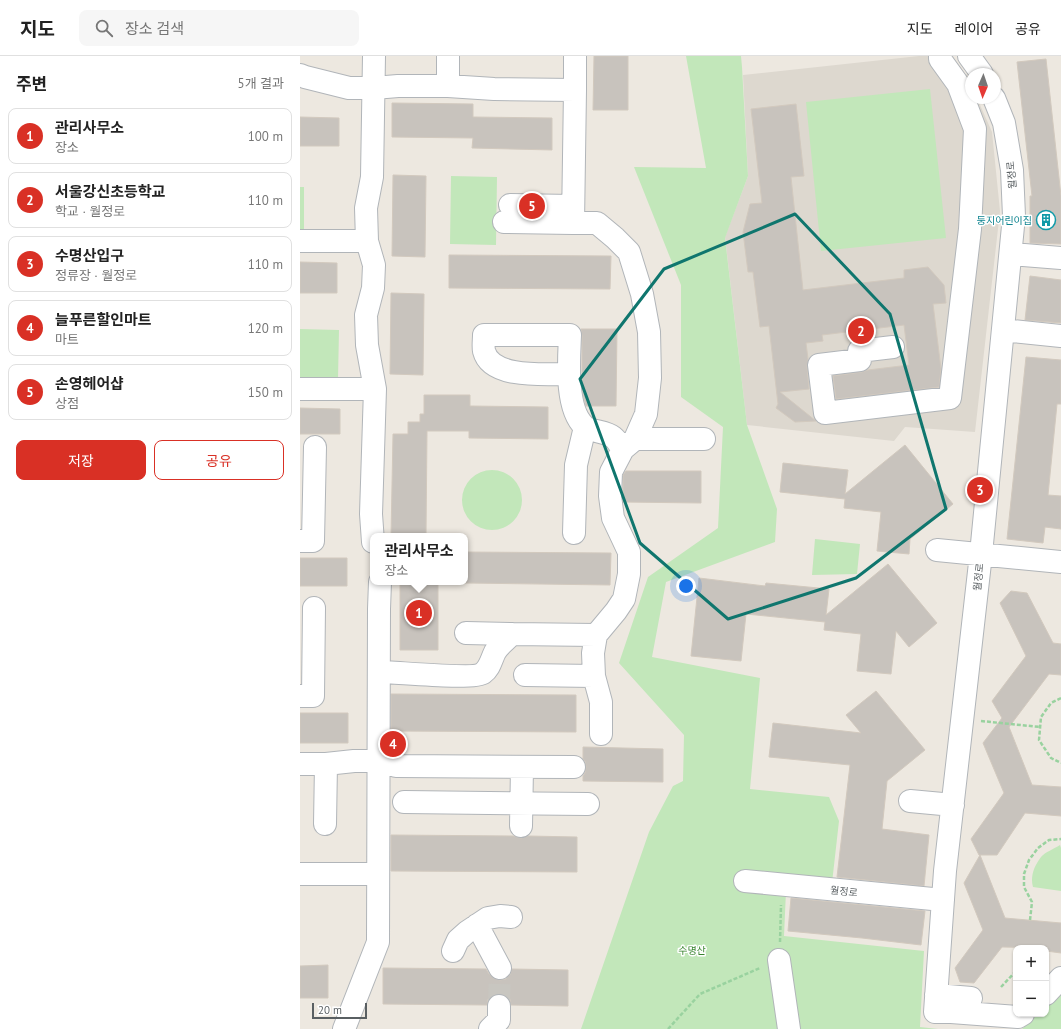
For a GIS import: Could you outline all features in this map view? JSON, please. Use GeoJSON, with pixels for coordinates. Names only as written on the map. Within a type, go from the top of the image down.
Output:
{"type":"FeatureCollection","features":[{"type":"Feature","properties":{"kind":"street"},"geometry":{"type":"LineString","coordinates":[[372,533],[371,514],[375,390],[367,345],[366,315],[373,288],[374,265],[367,241],[366,208],[372,177],[374,56]]}},
{"type":"Feature","properties":{"kind":"street"},"geometry":{"type":"LineString","coordinates":[[448,56],[448,86]]}},
{"type":"Feature","properties":{"kind":"street"},"geometry":{"type":"LineString","coordinates":[[573,214],[575,56]]}},
{"type":"Feature","properties":{"kind":"street"},"geometry":{"type":"LineString","coordinates":[[893,347],[859,351],[860,360],[819,365],[825,413],[950,398],[970,229],[975,129],[958,84],[940,60],[940,56]]}},
{"type":"Feature","properties":{"kind":"street"},"geometry":{"type":"LineString","coordinates":[[969,56],[978,68]]}},
{"type":"Feature","properties":{"kind":"street"},"geometry":{"type":"LineString","coordinates":[[300,75],[349,88],[448,86],[494,89],[575,90]]}},
{"type":"Feature","properties":{"kind":"street","name":"월정로"},"geometry":{"type":"LineString","coordinates":[[936,1004],[945,871],[981,554],[1014,216],[1012,170],[1004,122],[996,104]]}},
{"type":"Feature","properties":{"kind":"street"},"geometry":{"type":"LineString","coordinates":[[507,214],[573,214],[597,223],[629,252],[642,294],[649,332],[650,378],[646,414],[611,472],[610,496],[613,518],[629,552],[629,574],[624,599],[596,635],[593,654],[594,676],[601,702],[601,734]]}},
{"type":"Feature","properties":{"kind":"street"},"geometry":{"type":"LineString","coordinates":[[300,241],[367,241]]}},
{"type":"Feature","properties":{"kind":"street"},"geometry":{"type":"LineString","coordinates":[[1011,254],[1061,258]]}},
{"type":"Feature","properties":{"kind":"street"},"geometry":{"type":"LineString","coordinates":[[1003,330],[1061,336]]}},
{"type":"Feature","properties":{"kind":"street"},"geometry":{"type":"LineString","coordinates":[[569,374],[571,398],[576,414],[584,427],[629,444],[704,439]]}},
{"type":"Feature","properties":{"kind":"street"},"geometry":{"type":"LineString","coordinates":[[300,389],[375,390]]}},
{"type":"Feature","properties":{"kind":"street"},"geometry":{"type":"LineString","coordinates":[[574,533],[576,465],[584,427]]}},
{"type":"Feature","properties":{"kind":"street"},"geometry":{"type":"LineString","coordinates":[[300,541],[313,541],[315,447]]}},
{"type":"Feature","properties":{"kind":"street"},"geometry":{"type":"LineString","coordinates":[[937,550],[1061,562]]}},
{"type":"Feature","properties":{"kind":"street"},"geometry":{"type":"LineString","coordinates":[[344,1029],[378,942],[380,585]]}},
{"type":"Feature","properties":{"kind":"street"},"geometry":{"type":"LineString","coordinates":[[300,696],[313,696],[314,608]]}},
{"type":"Feature","properties":{"kind":"street"},"geometry":{"type":"LineString","coordinates":[[466,633],[596,635]]}},
{"type":"Feature","properties":{"kind":"street"},"geometry":{"type":"LineString","coordinates":[[379,672],[454,676],[472,676],[482,674],[489,668],[496,651],[502,643],[512,634]]}},
{"type":"Feature","properties":{"kind":"street"},"geometry":{"type":"LineString","coordinates":[[525,675],[594,676]]}},
{"type":"Feature","properties":{"kind":"street"},"geometry":{"type":"LineString","coordinates":[[300,764],[379,761],[396,766],[574,768]]}},
{"type":"Feature","properties":{"kind":"street"},"geometry":{"type":"LineString","coordinates":[[325,824],[326,764]]}},
{"type":"Feature","properties":{"kind":"street"},"geometry":{"type":"LineString","coordinates":[[521,826],[522,767]]}},
{"type":"Feature","properties":{"kind":"street"},"geometry":{"type":"LineString","coordinates":[[910,801],[953,805]]}},
{"type":"Feature","properties":{"kind":"street"},"geometry":{"type":"LineString","coordinates":[[404,802],[588,804]]}},
{"type":"Feature","properties":{"kind":"street"},"geometry":{"type":"LineString","coordinates":[[300,874],[378,874]]}},
{"type":"Feature","properties":{"kind":"street","name":"월정로"},"geometry":{"type":"LineString","coordinates":[[746,880],[943,900]]}},
{"type":"Feature","properties":{"kind":"street"},"geometry":{"type":"LineString","coordinates":[[453,951],[458,940],[488,918],[500,916],[511,917]]}},
{"type":"Feature","properties":{"kind":"street"},"geometry":{"type":"LineString","coordinates":[[477,925],[500,968]]}},
{"type":"Feature","properties":{"kind":"street"},"geometry":{"type":"LineString","coordinates":[[779,960],[789,1029]]}},
{"type":"Feature","properties":{"kind":"street"},"geometry":{"type":"LineString","coordinates":[[1049,991],[1061,978]]}},
{"type":"Feature","properties":{"kind":"street"},"geometry":{"type":"LineString","coordinates":[[936,1004],[971,998]]}},
{"type":"Feature","properties":{"kind":"street"},"geometry":{"type":"LineString","coordinates":[[936,1004],[951,1012],[1019,1017]]}},
{"type":"Feature","properties":{"kind":"street"},"geometry":{"type":"LineString","coordinates":[[490,1029],[499,1020],[499,1006]]}},
{"type":"Feature","properties":{"kind":"path"},"geometry":{"type":"LineString","coordinates":[[1061,698],[1051,703],[1041,717],[1039,740],[1050,758],[1061,763]]}},
{"type":"Feature","properties":{"kind":"path"},"geometry":{"type":"LineString","coordinates":[[962,719],[1040,728]]}},
{"type":"Feature","properties":{"kind":"path"},"geometry":{"type":"LineString","coordinates":[[1030,920],[1032,902],[1024,887],[1024,874],[1029,860],[1038,848],[1049,840],[1061,839]]}},
{"type":"Feature","properties":{"kind":"path"},"geometry":{"type":"LineString","coordinates":[[668,1029],[700,994],[779,960],[782,884]]}},
{"type":"Feature","properties":{"kind":"path"},"geometry":{"type":"LineString","coordinates":[[1001,987],[1013,974]]}},
{"type":"Feature","properties":{"kind":"highlighted area"},"geometry":{"type":"Polygon","coordinates":[[[795,214],[890,314],[946,509],[856,578],[728,619],[640,543],[580,379],[664,269],[795,214]]]}},
{"type":"Feature","properties":{"kind":"shaded area"},"geometry":{"type":"Polygon","coordinates":[[[919,56],[947,56],[965,76],[965,104],[980,104],[992,132],[1000,211],[975,432],[905,427],[894,441],[747,425],[725,237],[748,176],[743,75],[919,56]]]}},
{"type":"Feature","properties":{"kind":"green space","name":"수명산"},"geometry":{"type":"Polygon","coordinates":[[[686,56],[741,56],[748,176],[725,238],[747,425],[777,509],[775,542],[666,582],[652,657],[760,678],[750,789],[829,797],[839,821],[832,883],[786,891],[784,936],[924,951],[920,1027],[938,1029],[581,1029],[649,832],[673,786],[683,781],[684,735],[619,663],[648,577],[718,528],[723,427],[681,397],[681,285],[634,167],[706,168],[686,56]]]}},
{"type":"Feature","properties":{"kind":"green space"},"geometry":{"type":"Polygon","coordinates":[[[930,89],[946,238],[821,251],[806,102],[930,89]]]}},
{"type":"Feature","properties":{"kind":"green space"},"geometry":{"type":"Polygon","coordinates":[[[451,176],[497,177],[496,245],[450,244],[451,176]]]}},
{"type":"Feature","properties":{"kind":"green space"},"geometry":{"type":"Polygon","coordinates":[[[300,187],[304,187],[304,230],[300,230],[300,187]]]}},
{"type":"Feature","properties":{"kind":"green space"},"geometry":{"type":"Polygon","coordinates":[[[300,329],[339,330],[338,379],[300,378],[300,329]]]}},
{"type":"Feature","properties":{"kind":"green space"},"geometry":{"type":"Polygon","coordinates":[[[486,470],[498,470],[509,475],[517,483],[522,494],[520,512],[509,525],[498,530],[486,530],[475,525],[467,517],[462,506],[462,494],[467,483],[475,475],[486,470]]]}},
{"type":"Feature","properties":{"kind":"green space"},"geometry":{"type":"Polygon","coordinates":[[[815,539],[860,544],[857,574],[812,575],[815,539]]]}},
{"type":"Feature","properties":{"kind":"green space"},"geometry":{"type":"Polygon","coordinates":[[[1060,845],[1061,891],[1033,887],[1032,875],[1039,860],[1045,854],[1060,845]]]}},
{"type":"Feature","properties":{"kind":"green space"},"geometry":{"type":"Polygon","coordinates":[[[1061,991],[1061,1029],[1022,1029],[1035,1017],[1049,1017],[1049,1004],[1061,991]]]}},
{"type":"Feature","properties":{"kind":"building"},"geometry":{"type":"Polygon","coordinates":[[[594,56],[628,56],[628,110],[593,110],[594,56]]]}},
{"type":"Feature","properties":{"kind":"building"},"geometry":{"type":"Polygon","coordinates":[[[1046,59],[1061,196],[1061,244],[1030,243],[1030,196],[1032,196],[1017,62],[1046,59]]]}},
{"type":"Feature","properties":{"kind":"building"},"geometry":{"type":"Polygon","coordinates":[[[392,103],[473,104],[473,117],[552,118],[552,150],[472,148],[473,138],[392,137],[392,103]]]}},
{"type":"Feature","properties":{"kind":"building"},"geometry":{"type":"Polygon","coordinates":[[[796,104],[804,176],[791,177],[803,290],[904,278],[904,270],[928,267],[944,285],[946,303],[933,304],[941,369],[939,387],[836,399],[833,376],[909,365],[904,325],[822,335],[823,341],[806,343],[809,389],[780,392],[816,421],[795,422],[776,408],[778,404],[769,326],[760,327],[753,272],[748,272],[743,232],[750,204],[762,203],[751,109],[796,104]]]}},
{"type":"Feature","properties":{"kind":"building"},"geometry":{"type":"Polygon","coordinates":[[[300,117],[339,118],[339,146],[300,146],[300,117]]]}},
{"type":"Feature","properties":{"kind":"building"},"geometry":{"type":"Polygon","coordinates":[[[393,175],[426,176],[425,257],[392,256],[393,175]]]}},
{"type":"Feature","properties":{"kind":"building"},"geometry":{"type":"Polygon","coordinates":[[[449,255],[611,256],[610,289],[449,288],[449,255]]]}},
{"type":"Feature","properties":{"kind":"building"},"geometry":{"type":"Polygon","coordinates":[[[300,262],[337,263],[337,293],[300,293],[300,262]]]}},
{"type":"Feature","properties":{"kind":"building"},"geometry":{"type":"Polygon","coordinates":[[[1030,276],[1061,280],[1061,323],[1025,320],[1030,276]]]}},
{"type":"Feature","properties":{"kind":"building"},"geometry":{"type":"Polygon","coordinates":[[[391,293],[424,294],[423,375],[390,374],[391,293]]]}},
{"type":"Feature","properties":{"kind":"building"},"geometry":{"type":"Polygon","coordinates":[[[581,329],[617,329],[616,406],[586,406],[582,382],[581,329]]]}},
{"type":"Feature","properties":{"kind":"building"},"geometry":{"type":"Polygon","coordinates":[[[1026,357],[1061,360],[1061,404],[1057,404],[1048,495],[1061,496],[1061,529],[1045,527],[1043,543],[1007,539],[1026,357]]]}},
{"type":"Feature","properties":{"kind":"building"},"geometry":{"type":"Polygon","coordinates":[[[424,395],[470,395],[470,406],[548,407],[548,439],[469,438],[469,431],[427,431],[426,533],[391,533],[393,434],[408,434],[408,422],[420,422],[420,414],[424,414],[424,395]]]}},
{"type":"Feature","properties":{"kind":"building"},"geometry":{"type":"Polygon","coordinates":[[[300,408],[340,409],[340,434],[300,434],[300,408]]]}},
{"type":"Feature","properties":{"kind":"building"},"geometry":{"type":"Polygon","coordinates":[[[905,445],[953,504],[910,539],[909,554],[877,551],[881,512],[844,508],[845,499],[780,492],[783,463],[848,470],[845,494],[905,445]]]}},
{"type":"Feature","properties":{"kind":"building"},"geometry":{"type":"Polygon","coordinates":[[[626,471],[701,471],[701,503],[623,502],[623,475],[626,471]]]}},
{"type":"Feature","properties":{"kind":"building"},"geometry":{"type":"Polygon","coordinates":[[[468,552],[611,553],[610,585],[468,583],[468,552]]]}},
{"type":"Feature","properties":{"kind":"building"},"geometry":{"type":"Polygon","coordinates":[[[300,558],[347,558],[347,586],[300,586],[300,558]]]}},
{"type":"Feature","properties":{"kind":"building"},"geometry":{"type":"Polygon","coordinates":[[[888,564],[937,623],[909,647],[896,631],[891,674],[857,671],[861,634],[824,630],[825,622],[746,614],[741,661],[691,656],[699,578],[765,586],[766,583],[829,589],[826,615],[888,564]]]}},
{"type":"Feature","properties":{"kind":"building"},"geometry":{"type":"Polygon","coordinates":[[[400,585],[438,585],[438,650],[400,650],[400,585]]]}},
{"type":"Feature","properties":{"kind":"building"},"geometry":{"type":"Polygon","coordinates":[[[1011,591],[1027,593],[1053,643],[1061,644],[1061,675],[1049,674],[1009,727],[1032,785],[1061,787],[1061,816],[1025,813],[997,855],[979,855],[971,839],[1004,793],[983,743],[1002,718],[992,701],[1026,656],[1000,603],[1011,591]]]}},
{"type":"Feature","properties":{"kind":"building"},"geometry":{"type":"Polygon","coordinates":[[[876,691],[925,750],[887,781],[882,829],[929,835],[924,886],[837,877],[850,765],[769,757],[773,723],[861,733],[846,715],[876,691]]]}},
{"type":"Feature","properties":{"kind":"building"},"geometry":{"type":"Polygon","coordinates":[[[391,694],[576,695],[576,732],[391,731],[391,694]]]}},
{"type":"Feature","properties":{"kind":"building"},"geometry":{"type":"Polygon","coordinates":[[[300,713],[348,713],[348,743],[300,743],[300,713]]]}},
{"type":"Feature","properties":{"kind":"building"},"geometry":{"type":"Polygon","coordinates":[[[583,747],[663,749],[663,782],[583,781],[586,767],[583,759],[583,747]]]}},
{"type":"Feature","properties":{"kind":"building"},"geometry":{"type":"Polygon","coordinates":[[[391,835],[514,836],[521,838],[528,836],[577,837],[577,872],[391,871],[391,835]]]}},
{"type":"Feature","properties":{"kind":"building"},"geometry":{"type":"Polygon","coordinates":[[[980,855],[1005,918],[1061,923],[1061,953],[1049,951],[1049,945],[1013,945],[1013,947],[1002,947],[974,983],[960,982],[955,968],[983,930],[964,883],[980,855]]]}},
{"type":"Feature","properties":{"kind":"building"},"geometry":{"type":"Polygon","coordinates":[[[791,898],[925,911],[921,945],[788,931],[791,898]]]}},
{"type":"Feature","properties":{"kind":"building"},"geometry":{"type":"Polygon","coordinates":[[[328,965],[328,998],[300,998],[300,966],[328,965]]]}},
{"type":"Feature","properties":{"kind":"building"},"geometry":{"type":"Polygon","coordinates":[[[383,968],[486,969],[493,978],[500,980],[506,979],[510,975],[512,969],[568,970],[568,1006],[511,1005],[510,999],[506,995],[499,994],[492,995],[488,999],[487,1005],[383,1004],[383,968]]]}},
{"type":"Feature","properties":{"kind":"tunnel"},"geometry":{"type":"LineString","coordinates":[[499,1006],[500,968]]}},
{"type":"Feature","properties":{"kind":"place","name":"손영헤어샵"},"geometry":{"type":"Point","coordinates":[532,206]}},
{"type":"Feature","properties":{"kind":"place","name":"둥지어린이집"},"geometry":{"type":"Point","coordinates":[1046,220]}},
{"type":"Feature","properties":{"kind":"place","name":"서울강신초등학교"},"geometry":{"type":"Point","coordinates":[861,331]}},
{"type":"Feature","properties":{"kind":"place","name":"수명산입구"},"geometry":{"type":"Point","coordinates":[980,490]}},
{"type":"Feature","properties":{"kind":"place","name":"관리사무소"},"geometry":{"type":"Point","coordinates":[419,613]}},
{"type":"Feature","properties":{"kind":"place","name":"늘푸른할인마트"},"geometry":{"type":"Point","coordinates":[393,744]}}]}
